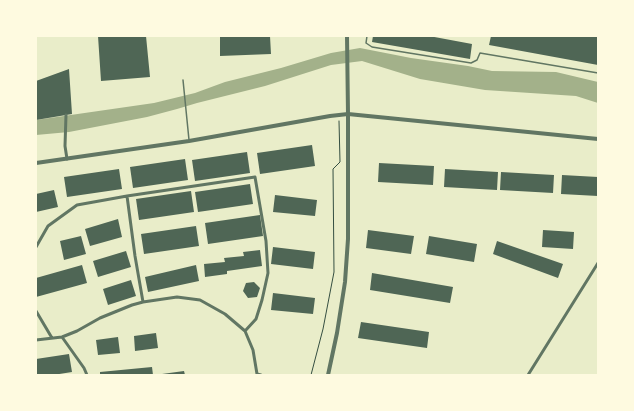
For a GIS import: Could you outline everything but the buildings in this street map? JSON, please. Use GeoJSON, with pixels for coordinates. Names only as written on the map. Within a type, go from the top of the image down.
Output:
{"type":"FeatureCollection","features":[{"type":"Feature","properties":{"kind":"street"},"geometry":{"type":"LineString","coordinates":[[328,375],[346,282],[348,239],[347,36]]}},
{"type":"Feature","properties":{"kind":"street"},"geometry":{"type":"LineString","coordinates":[[36,163],[189,142],[348,114],[598,139]]}},
{"type":"Feature","properties":{"kind":"street"},"geometry":{"type":"LineString","coordinates":[[66,115],[65,146],[67,159]]}},
{"type":"Feature","properties":{"kind":"street"},"geometry":{"type":"LineString","coordinates":[[36,247],[48,226],[77,205],[255,176],[266,241],[268,273],[256,319],[246,331]]}},
{"type":"Feature","properties":{"kind":"street"},"geometry":{"type":"LineString","coordinates":[[127,196],[143,302]]}},
{"type":"Feature","properties":{"kind":"street"},"geometry":{"type":"LineString","coordinates":[[528,375],[598,262]]}},
{"type":"Feature","properties":{"kind":"street"},"geometry":{"type":"LineString","coordinates":[[36,340],[62,337],[77,331],[100,318],[143,302],[177,297],[200,300],[225,314],[246,331],[253,350],[258,375]]}},
{"type":"Feature","properties":{"kind":"street"},"geometry":{"type":"LineString","coordinates":[[36,311],[52,338]]}},
{"type":"Feature","properties":{"kind":"street"},"geometry":{"type":"LineString","coordinates":[[62,337],[84,368],[87,375]]}},
{"type":"Feature","properties":{"kind":"lane"},"geometry":{"type":"LineString","coordinates":[[367,36],[366,43],[372,47],[463,62],[471,63],[477,60],[480,52],[598,73]]}},
{"type":"Feature","properties":{"kind":"lane"},"geometry":{"type":"LineString","coordinates":[[182,80],[189,142]]}},
{"type":"Feature","properties":{"kind":"path"},"geometry":{"type":"LineString","coordinates":[[311,375],[323,329],[334,272],[333,169],[340,162],[339,115]]}},
{"type":"Feature","properties":{"kind":"shaded area"},"geometry":{"type":"Polygon","coordinates":[[[360,48],[492,71],[556,72],[598,82],[598,103],[576,96],[485,90],[420,79],[362,61],[331,65],[265,86],[147,117],[69,132],[36,135],[36,120],[154,103],[195,93],[225,82],[281,68],[331,53],[360,48]]]}}]}
